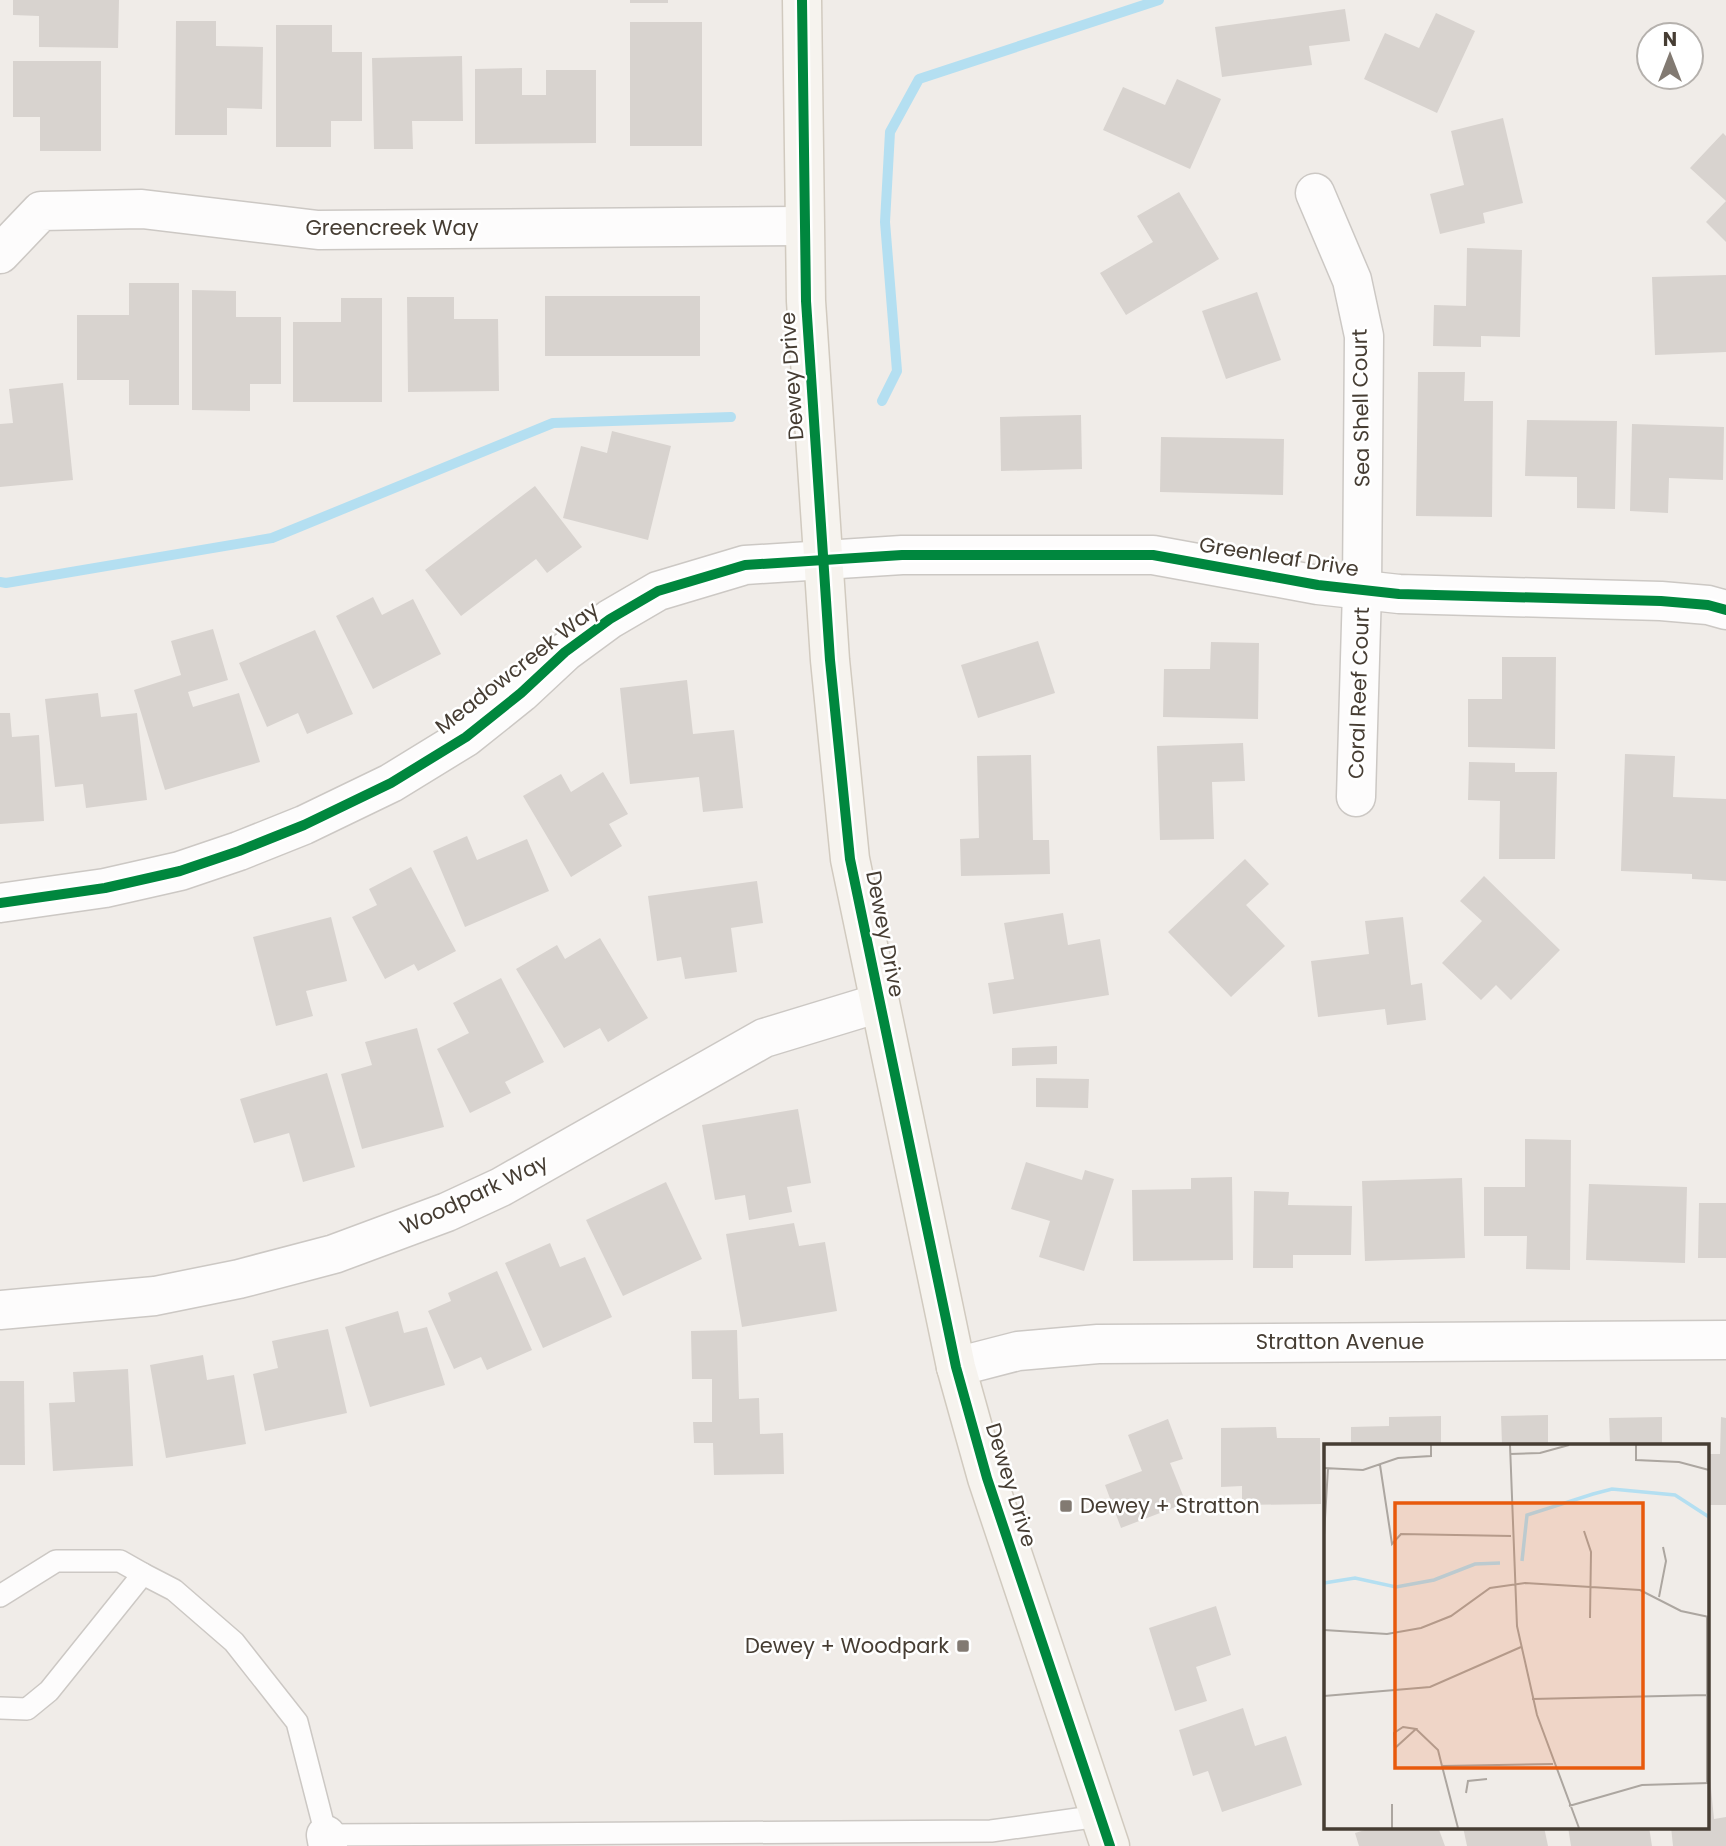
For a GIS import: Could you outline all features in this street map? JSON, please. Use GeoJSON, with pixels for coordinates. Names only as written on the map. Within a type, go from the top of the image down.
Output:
{"type":"FeatureCollection","features":[{"type":"Feature","properties":{"kind":"main road","name":"Dewey Drive"},"geometry":{"type":"LineString","coordinates":[[802,0],[806,301],[830,660],[850,859],[956,1367],[987,1478],[1105,1831]]}},
{"type":"Feature","properties":{"kind":"street","name":"Sea Shell Court"},"geometry":{"type":"LineString","coordinates":[[1315,193],[1352,280],[1364,336],[1362,590]]}},
{"type":"Feature","properties":{"kind":"street","name":"Greencreek Way"},"geometry":{"type":"LineString","coordinates":[[0,254],[41,211],[142,209],[318,230],[804,226]]}},
{"type":"Feature","properties":{"kind":"street","name":"Greenleaf Drive"},"geometry":{"type":"LineString","coordinates":[[825,560],[902,555],[1153,555],[1318,585],[1399,594],[1661,601],[1708,605],[1726,610]]}},
{"type":"Feature","properties":{"kind":"street","name":"Meadowcreek Way"},"geometry":{"type":"LineString","coordinates":[[0,903],[105,888],[180,871],[304,825],[391,783],[466,737],[521,693],[565,652],[610,619],[658,591],[745,565],[825,560]]}},
{"type":"Feature","properties":{"kind":"street","name":"Coral Reef Court"},"geometry":{"type":"LineString","coordinates":[[1356,797],[1362,590]]}},
{"type":"Feature","properties":{"kind":"street","name":"Woodpark Way"},"geometry":{"type":"LineString","coordinates":[[0,1310],[155,1296],[239,1279],[334,1254],[447,1212],[501,1187],[764,1038],[878,1003]]}},
{"type":"Feature","properties":{"kind":"street","name":"Stratton Avenue"},"geometry":{"type":"LineString","coordinates":[[956,1367],[1018,1351],[1098,1343],[1726,1340]]}},
{"type":"Feature","properties":{"kind":"lane"},"geometry":{"type":"LineString","coordinates":[[0,1596],[55,1560],[120,1560],[174,1590],[234,1642],[297,1722],[327,1840],[1105,1831]]}},
{"type":"Feature","properties":{"kind":"lane"},"geometry":{"type":"LineString","coordinates":[[0,1708],[27,1709],[49,1691],[143,1574]]}},
{"type":"Feature","properties":{"kind":"building"},"geometry":{"type":"Polygon","coordinates":[[[13,0],[119,0],[118,48],[39,47],[39,16],[13,15],[13,0]]]}},
{"type":"Feature","properties":{"kind":"building"},"geometry":{"type":"Polygon","coordinates":[[[630,0],[668,0],[668,3],[630,3],[630,0]]]}},
{"type":"Feature","properties":{"kind":"building"},"geometry":{"type":"Polygon","coordinates":[[[1345,9],[1350,41],[1309,46],[1312,65],[1222,77],[1215,27],[1345,9]]]}},
{"type":"Feature","properties":{"kind":"building"},"geometry":{"type":"Polygon","coordinates":[[[1436,13],[1475,31],[1437,113],[1364,79],[1385,33],[1419,48],[1436,13]]]}},
{"type":"Feature","properties":{"kind":"building"},"geometry":{"type":"Polygon","coordinates":[[[176,21],[216,21],[216,46],[263,47],[262,109],[227,108],[227,135],[175,135],[176,21]]]}},
{"type":"Feature","properties":{"kind":"building"},"geometry":{"type":"Polygon","coordinates":[[[630,22],[702,22],[702,146],[630,146],[630,22]]]}},
{"type":"Feature","properties":{"kind":"building"},"geometry":{"type":"Polygon","coordinates":[[[276,25],[332,25],[332,52],[362,52],[362,121],[331,121],[331,147],[276,147],[276,25]]]}},
{"type":"Feature","properties":{"kind":"building"},"geometry":{"type":"Polygon","coordinates":[[[462,56],[463,121],[412,121],[413,149],[374,149],[372,58],[462,56]]]}},
{"type":"Feature","properties":{"kind":"building"},"geometry":{"type":"Polygon","coordinates":[[[13,61],[101,61],[101,151],[40,151],[40,117],[13,117],[13,61]]]}},
{"type":"Feature","properties":{"kind":"building"},"geometry":{"type":"Polygon","coordinates":[[[522,68],[522,95],[546,95],[546,70],[596,70],[596,143],[475,144],[475,69],[522,68]]]}},
{"type":"Feature","properties":{"kind":"building"},"geometry":{"type":"Polygon","coordinates":[[[1177,79],[1221,99],[1190,169],[1103,130],[1123,87],[1165,105],[1177,79]]]}},
{"type":"Feature","properties":{"kind":"building"},"geometry":{"type":"Polygon","coordinates":[[[1503,118],[1523,203],[1483,213],[1485,223],[1440,234],[1430,194],[1464,185],[1451,131],[1503,118]]]}},
{"type":"Feature","properties":{"kind":"building"},"geometry":{"type":"Polygon","coordinates":[[[1723,133],[1726,136],[1726,201],[1690,168],[1723,133]]]}},
{"type":"Feature","properties":{"kind":"building"},"geometry":{"type":"Polygon","coordinates":[[[1179,192],[1219,259],[1126,315],[1100,273],[1153,242],[1137,216],[1179,192]]]}},
{"type":"Feature","properties":{"kind":"building"},"geometry":{"type":"Polygon","coordinates":[[[1726,201],[1726,242],[1706,222],[1726,201]]]}},
{"type":"Feature","properties":{"kind":"building"},"geometry":{"type":"Polygon","coordinates":[[[1467,248],[1522,250],[1520,337],[1481,336],[1481,347],[1433,346],[1434,305],[1466,306],[1467,248]]]}},
{"type":"Feature","properties":{"kind":"building"},"geometry":{"type":"Polygon","coordinates":[[[1726,275],[1726,352],[1655,355],[1652,277],[1726,275]]]}},
{"type":"Feature","properties":{"kind":"building"},"geometry":{"type":"Polygon","coordinates":[[[129,283],[179,283],[179,405],[129,405],[129,380],[77,380],[77,315],[129,315],[129,283]]]}},
{"type":"Feature","properties":{"kind":"building"},"geometry":{"type":"Polygon","coordinates":[[[192,290],[236,291],[236,317],[281,317],[281,384],[250,384],[250,411],[192,410],[192,290]]]}},
{"type":"Feature","properties":{"kind":"building"},"geometry":{"type":"Polygon","coordinates":[[[1257,292],[1281,360],[1226,379],[1202,311],[1257,292]]]}},
{"type":"Feature","properties":{"kind":"building"},"geometry":{"type":"Polygon","coordinates":[[[545,296],[700,296],[700,356],[545,356],[545,296]]]}},
{"type":"Feature","properties":{"kind":"building"},"geometry":{"type":"Polygon","coordinates":[[[407,297],[454,297],[454,319],[498,319],[499,391],[408,392],[407,297]]]}},
{"type":"Feature","properties":{"kind":"building"},"geometry":{"type":"Polygon","coordinates":[[[341,298],[382,298],[382,402],[293,402],[293,322],[341,322],[341,298]]]}},
{"type":"Feature","properties":{"kind":"building"},"geometry":{"type":"Polygon","coordinates":[[[1418,372],[1465,372],[1464,401],[1493,401],[1492,517],[1416,516],[1418,372]]]}},
{"type":"Feature","properties":{"kind":"building"},"geometry":{"type":"Polygon","coordinates":[[[63,383],[73,480],[0,487],[0,424],[13,423],[9,389],[63,383]]]}},
{"type":"Feature","properties":{"kind":"building"},"geometry":{"type":"Polygon","coordinates":[[[1081,415],[1082,469],[1001,471],[1000,417],[1081,415]]]}},
{"type":"Feature","properties":{"kind":"building"},"geometry":{"type":"Polygon","coordinates":[[[1527,420],[1617,421],[1615,509],[1577,508],[1577,477],[1525,476],[1527,420]]]}},
{"type":"Feature","properties":{"kind":"building"},"geometry":{"type":"Polygon","coordinates":[[[1632,424],[1724,427],[1723,480],[1669,478],[1668,513],[1630,511],[1632,424]]]}},
{"type":"Feature","properties":{"kind":"building"},"geometry":{"type":"Polygon","coordinates":[[[612,431],[671,446],[648,540],[563,518],[581,446],[607,453],[612,431]]]}},
{"type":"Feature","properties":{"kind":"building"},"geometry":{"type":"Polygon","coordinates":[[[1161,437],[1284,439],[1283,495],[1160,492],[1161,437]]]}},
{"type":"Feature","properties":{"kind":"building"},"geometry":{"type":"Polygon","coordinates":[[[535,486],[582,547],[547,573],[536,559],[461,616],[425,570],[535,486]]]}},
{"type":"Feature","properties":{"kind":"building"},"geometry":{"type":"Polygon","coordinates":[[[373,597],[382,615],[413,599],[441,654],[373,689],[336,616],[373,597]]]}},
{"type":"Feature","properties":{"kind":"building"},"geometry":{"type":"Polygon","coordinates":[[[213,629],[228,680],[188,692],[193,707],[239,693],[260,762],[165,790],[134,690],[181,675],[171,641],[213,629]]]}},
{"type":"Feature","properties":{"kind":"building"},"geometry":{"type":"Polygon","coordinates":[[[315,630],[353,714],[307,734],[298,713],[267,727],[239,663],[315,630]]]}},
{"type":"Feature","properties":{"kind":"building"},"geometry":{"type":"Polygon","coordinates":[[[1038,641],[1055,693],[978,718],[961,665],[1038,641]]]}},
{"type":"Feature","properties":{"kind":"building"},"geometry":{"type":"Polygon","coordinates":[[[1211,642],[1259,643],[1258,719],[1163,717],[1164,669],[1210,669],[1211,642]]]}},
{"type":"Feature","properties":{"kind":"building"},"geometry":{"type":"Polygon","coordinates":[[[1502,657],[1556,657],[1555,749],[1468,747],[1468,699],[1502,699],[1502,657]]]}},
{"type":"Feature","properties":{"kind":"building"},"geometry":{"type":"Polygon","coordinates":[[[687,680],[693,734],[734,730],[743,808],[703,812],[699,777],[630,784],[620,688],[687,680]]]}},
{"type":"Feature","properties":{"kind":"building"},"geometry":{"type":"Polygon","coordinates":[[[98,693],[101,717],[137,713],[147,800],[86,808],[83,784],[55,787],[45,699],[98,693]]]}},
{"type":"Feature","properties":{"kind":"building"},"geometry":{"type":"Polygon","coordinates":[[[0,713],[10,713],[12,737],[39,735],[44,821],[0,824],[0,713]]]}},
{"type":"Feature","properties":{"kind":"building"},"geometry":{"type":"Polygon","coordinates":[[[1243,743],[1245,781],[1212,782],[1214,839],[1160,840],[1157,746],[1243,743]]]}},
{"type":"Feature","properties":{"kind":"building"},"geometry":{"type":"Polygon","coordinates":[[[1625,754],[1675,756],[1673,797],[1726,799],[1726,881],[1692,879],[1692,874],[1621,871],[1625,754]]]}},
{"type":"Feature","properties":{"kind":"building"},"geometry":{"type":"Polygon","coordinates":[[[1031,755],[1033,840],[1049,840],[1050,874],[961,876],[960,839],[979,838],[977,756],[1031,755]]]}},
{"type":"Feature","properties":{"kind":"building"},"geometry":{"type":"Polygon","coordinates":[[[1469,762],[1515,763],[1515,772],[1557,772],[1555,859],[1499,859],[1500,801],[1468,800],[1469,762]]]}},
{"type":"Feature","properties":{"kind":"building"},"geometry":{"type":"Polygon","coordinates":[[[603,772],[628,814],[609,824],[622,846],[571,877],[523,796],[561,774],[571,792],[603,772]]]}},
{"type":"Feature","properties":{"kind":"building"},"geometry":{"type":"Polygon","coordinates":[[[467,836],[477,860],[527,839],[549,891],[465,927],[433,851],[467,836]]]}},
{"type":"Feature","properties":{"kind":"building"},"geometry":{"type":"Polygon","coordinates":[[[1245,859],[1269,884],[1246,905],[1285,946],[1231,997],[1168,932],[1245,859]]]}},
{"type":"Feature","properties":{"kind":"building"},"geometry":{"type":"Polygon","coordinates":[[[411,867],[456,951],[418,971],[414,964],[385,979],[352,917],[377,905],[369,889],[411,867]]]}},
{"type":"Feature","properties":{"kind":"building"},"geometry":{"type":"Polygon","coordinates":[[[1484,876],[1560,950],[1511,1000],[1496,985],[1481,1000],[1442,963],[1482,921],[1460,901],[1484,876]]]}},
{"type":"Feature","properties":{"kind":"building"},"geometry":{"type":"Polygon","coordinates":[[[757,881],[763,923],[731,928],[737,972],[685,979],[681,957],[657,961],[648,896],[757,881]]]}},
{"type":"Feature","properties":{"kind":"building"},"geometry":{"type":"Polygon","coordinates":[[[1063,913],[1068,945],[1100,939],[1109,995],[993,1014],[988,983],[1014,979],[1004,923],[1063,913]]]}},
{"type":"Feature","properties":{"kind":"building"},"geometry":{"type":"Polygon","coordinates":[[[331,917],[347,981],[306,991],[313,1016],[276,1026],[253,937],[331,917]]]}},
{"type":"Feature","properties":{"kind":"building"},"geometry":{"type":"Polygon","coordinates":[[[1403,917],[1411,985],[1422,983],[1426,1020],[1387,1025],[1385,1009],[1318,1017],[1311,961],[1369,954],[1365,921],[1403,917]]]}},
{"type":"Feature","properties":{"kind":"building"},"geometry":{"type":"Polygon","coordinates":[[[600,938],[648,1018],[608,1042],[600,1028],[564,1048],[516,969],[557,945],[565,959],[600,938]]]}},
{"type":"Feature","properties":{"kind":"building"},"geometry":{"type":"Polygon","coordinates":[[[501,978],[544,1062],[505,1082],[511,1093],[470,1113],[437,1049],[469,1033],[453,1003],[501,978]]]}},
{"type":"Feature","properties":{"kind":"building"},"geometry":{"type":"Polygon","coordinates":[[[417,1028],[444,1127],[362,1149],[341,1074],[372,1065],[365,1042],[417,1028]]]}},
{"type":"Feature","properties":{"kind":"building"},"geometry":{"type":"Polygon","coordinates":[[[1057,1046],[1057,1064],[1012,1066],[1012,1048],[1057,1046]]]}},
{"type":"Feature","properties":{"kind":"building"},"geometry":{"type":"Polygon","coordinates":[[[327,1073],[355,1167],[303,1182],[289,1133],[254,1143],[240,1099],[327,1073]]]}},
{"type":"Feature","properties":{"kind":"building"},"geometry":{"type":"Polygon","coordinates":[[[1036,1078],[1089,1079],[1088,1108],[1036,1107],[1036,1078]]]}},
{"type":"Feature","properties":{"kind":"building"},"geometry":{"type":"Polygon","coordinates":[[[798,1109],[811,1183],[787,1187],[792,1212],[749,1220],[745,1195],[715,1200],[702,1125],[798,1109]]]}},
{"type":"Feature","properties":{"kind":"building"},"geometry":{"type":"Polygon","coordinates":[[[1525,1139],[1571,1140],[1570,1270],[1526,1269],[1527,1236],[1484,1236],[1484,1187],[1525,1187],[1525,1139]]]}},
{"type":"Feature","properties":{"kind":"building"},"geometry":{"type":"Polygon","coordinates":[[[1026,1162],[1082,1180],[1085,1170],[1114,1179],[1084,1271],[1039,1257],[1050,1221],[1011,1209],[1026,1162]]]}},
{"type":"Feature","properties":{"kind":"building"},"geometry":{"type":"Polygon","coordinates":[[[1232,1177],[1233,1260],[1133,1261],[1132,1190],[1191,1189],[1191,1178],[1232,1177]]]}},
{"type":"Feature","properties":{"kind":"building"},"geometry":{"type":"Polygon","coordinates":[[[1462,1178],[1465,1258],[1365,1261],[1362,1181],[1462,1178]]]}},
{"type":"Feature","properties":{"kind":"building"},"geometry":{"type":"Polygon","coordinates":[[[666,1182],[702,1259],[623,1296],[586,1220],[666,1182]]]}},
{"type":"Feature","properties":{"kind":"building"},"geometry":{"type":"Polygon","coordinates":[[[1589,1184],[1687,1187],[1685,1263],[1586,1260],[1589,1184]]]}},
{"type":"Feature","properties":{"kind":"building"},"geometry":{"type":"Polygon","coordinates":[[[1254,1191],[1289,1192],[1288,1205],[1352,1206],[1351,1255],[1293,1255],[1293,1268],[1253,1268],[1254,1191]]]}},
{"type":"Feature","properties":{"kind":"building"},"geometry":{"type":"Polygon","coordinates":[[[1699,1203],[1726,1203],[1726,1258],[1698,1258],[1699,1203]]]}},
{"type":"Feature","properties":{"kind":"building"},"geometry":{"type":"Polygon","coordinates":[[[794,1223],[799,1246],[825,1242],[837,1311],[742,1327],[726,1234],[794,1223]]]}},
{"type":"Feature","properties":{"kind":"building"},"geometry":{"type":"Polygon","coordinates":[[[550,1243],[560,1267],[585,1257],[612,1317],[543,1348],[505,1263],[550,1243]]]}},
{"type":"Feature","properties":{"kind":"building"},"geometry":{"type":"Polygon","coordinates":[[[497,1271],[532,1350],[487,1370],[481,1357],[454,1369],[428,1311],[451,1301],[448,1293],[497,1271]]]}},
{"type":"Feature","properties":{"kind":"building"},"geometry":{"type":"Polygon","coordinates":[[[398,1311],[404,1333],[427,1327],[445,1385],[370,1407],[345,1327],[398,1311]]]}},
{"type":"Feature","properties":{"kind":"building"},"geometry":{"type":"Polygon","coordinates":[[[328,1329],[347,1413],[265,1431],[253,1374],[278,1368],[272,1341],[328,1329]]]}},
{"type":"Feature","properties":{"kind":"building"},"geometry":{"type":"Polygon","coordinates":[[[737,1330],[739,1399],[759,1398],[760,1434],[783,1433],[784,1474],[714,1475],[713,1443],[694,1443],[693,1422],[712,1422],[712,1379],[692,1379],[691,1331],[737,1330]]]}},
{"type":"Feature","properties":{"kind":"building"},"geometry":{"type":"Polygon","coordinates":[[[203,1355],[207,1380],[234,1375],[246,1444],[166,1458],[150,1365],[203,1355]]]}},
{"type":"Feature","properties":{"kind":"building"},"geometry":{"type":"Polygon","coordinates":[[[128,1369],[133,1466],[53,1471],[49,1403],[75,1402],[73,1372],[128,1369]]]}},
{"type":"Feature","properties":{"kind":"building"},"geometry":{"type":"Polygon","coordinates":[[[0,1381],[24,1381],[25,1465],[0,1465],[0,1381]]]}},
{"type":"Feature","properties":{"kind":"building"},"geometry":{"type":"Polygon","coordinates":[[[1548,1415],[1548,1444],[1502,1444],[1501,1416],[1548,1415]]]}},
{"type":"Feature","properties":{"kind":"building"},"geometry":{"type":"Polygon","coordinates":[[[1441,1416],[1441,1444],[1351,1444],[1351,1427],[1389,1426],[1389,1417],[1441,1416]]]}},
{"type":"Feature","properties":{"kind":"building"},"geometry":{"type":"Polygon","coordinates":[[[1662,1417],[1662,1444],[1610,1444],[1609,1418],[1662,1417]]]}},
{"type":"Feature","properties":{"kind":"building"},"geometry":{"type":"Polygon","coordinates":[[[1721,1417],[1726,1418],[1726,1505],[1708,1505],[1708,1454],[1720,1454],[1721,1417]]]}},
{"type":"Feature","properties":{"kind":"building"},"geometry":{"type":"Polygon","coordinates":[[[1168,1419],[1183,1459],[1170,1463],[1186,1503],[1121,1528],[1105,1485],[1142,1471],[1128,1435],[1168,1419]]]}},
{"type":"Feature","properties":{"kind":"building"},"geometry":{"type":"Polygon","coordinates":[[[1276,1427],[1277,1438],[1320,1438],[1321,1504],[1242,1505],[1242,1486],[1221,1487],[1221,1428],[1276,1427]]]}},
{"type":"Feature","properties":{"kind":"building"},"geometry":{"type":"Polygon","coordinates":[[[1216,1606],[1231,1655],[1196,1667],[1207,1701],[1175,1711],[1149,1628],[1216,1606]]]}},
{"type":"Feature","properties":{"kind":"building"},"geometry":{"type":"Polygon","coordinates":[[[1243,1708],[1255,1746],[1286,1736],[1302,1785],[1222,1812],[1208,1771],[1193,1776],[1179,1730],[1243,1708]]]}},
{"type":"Feature","properties":{"kind":"building"},"geometry":{"type":"Polygon","coordinates":[[[1709,1768],[1714,1819],[1726,1817],[1726,1846],[1673,1846],[1671,1828],[1708,1828],[1709,1768]]]}},
{"type":"Feature","properties":{"kind":"building"},"geometry":{"type":"Polygon","coordinates":[[[1372,1828],[1438,1828],[1445,1846],[1359,1846],[1355,1833],[1372,1828]]]}},
{"type":"Feature","properties":{"kind":"building"},"geometry":{"type":"Polygon","coordinates":[[[1463,1828],[1544,1828],[1548,1846],[1467,1846],[1463,1828]]]}},
{"type":"Feature","properties":{"kind":"building"},"geometry":{"type":"Polygon","coordinates":[[[1568,1828],[1649,1828],[1652,1846],[1571,1846],[1568,1828]]]}},
{"type":"Feature","properties":{"kind":"waterway"},"geometry":{"type":"LineString","coordinates":[[882,401],[897,371],[885,222],[890,132],[919,79],[1159,0]]}},
{"type":"Feature","properties":{"kind":"waterway"},"geometry":{"type":"LineString","coordinates":[[0,582],[272,538],[553,423],[731,417]]}},
{"type":"Feature","properties":{"kind":"cycle path"},"geometry":{"type":"LineString","coordinates":[[802,0],[806,301],[830,660],[850,859],[956,1367],[987,1478],[1110,1846]]}},
{"type":"Feature","properties":{"kind":"cycle path"},"geometry":{"type":"LineString","coordinates":[[0,903],[105,888],[180,871],[304,825],[391,783],[466,737],[521,693],[565,652],[610,619],[658,591],[745,565],[902,555],[1153,555],[1318,585],[1399,594],[1661,601],[1708,605],[1726,610]]}},
{"type":"Feature","properties":{"kind":"place","name":"Dewey + Stratton"},"geometry":{"type":"Point","coordinates":[1066,1506]}},
{"type":"Feature","properties":{"kind":"place","name":"Dewey + Woodpark"},"geometry":{"type":"Point","coordinates":[963,1646]}}]}
